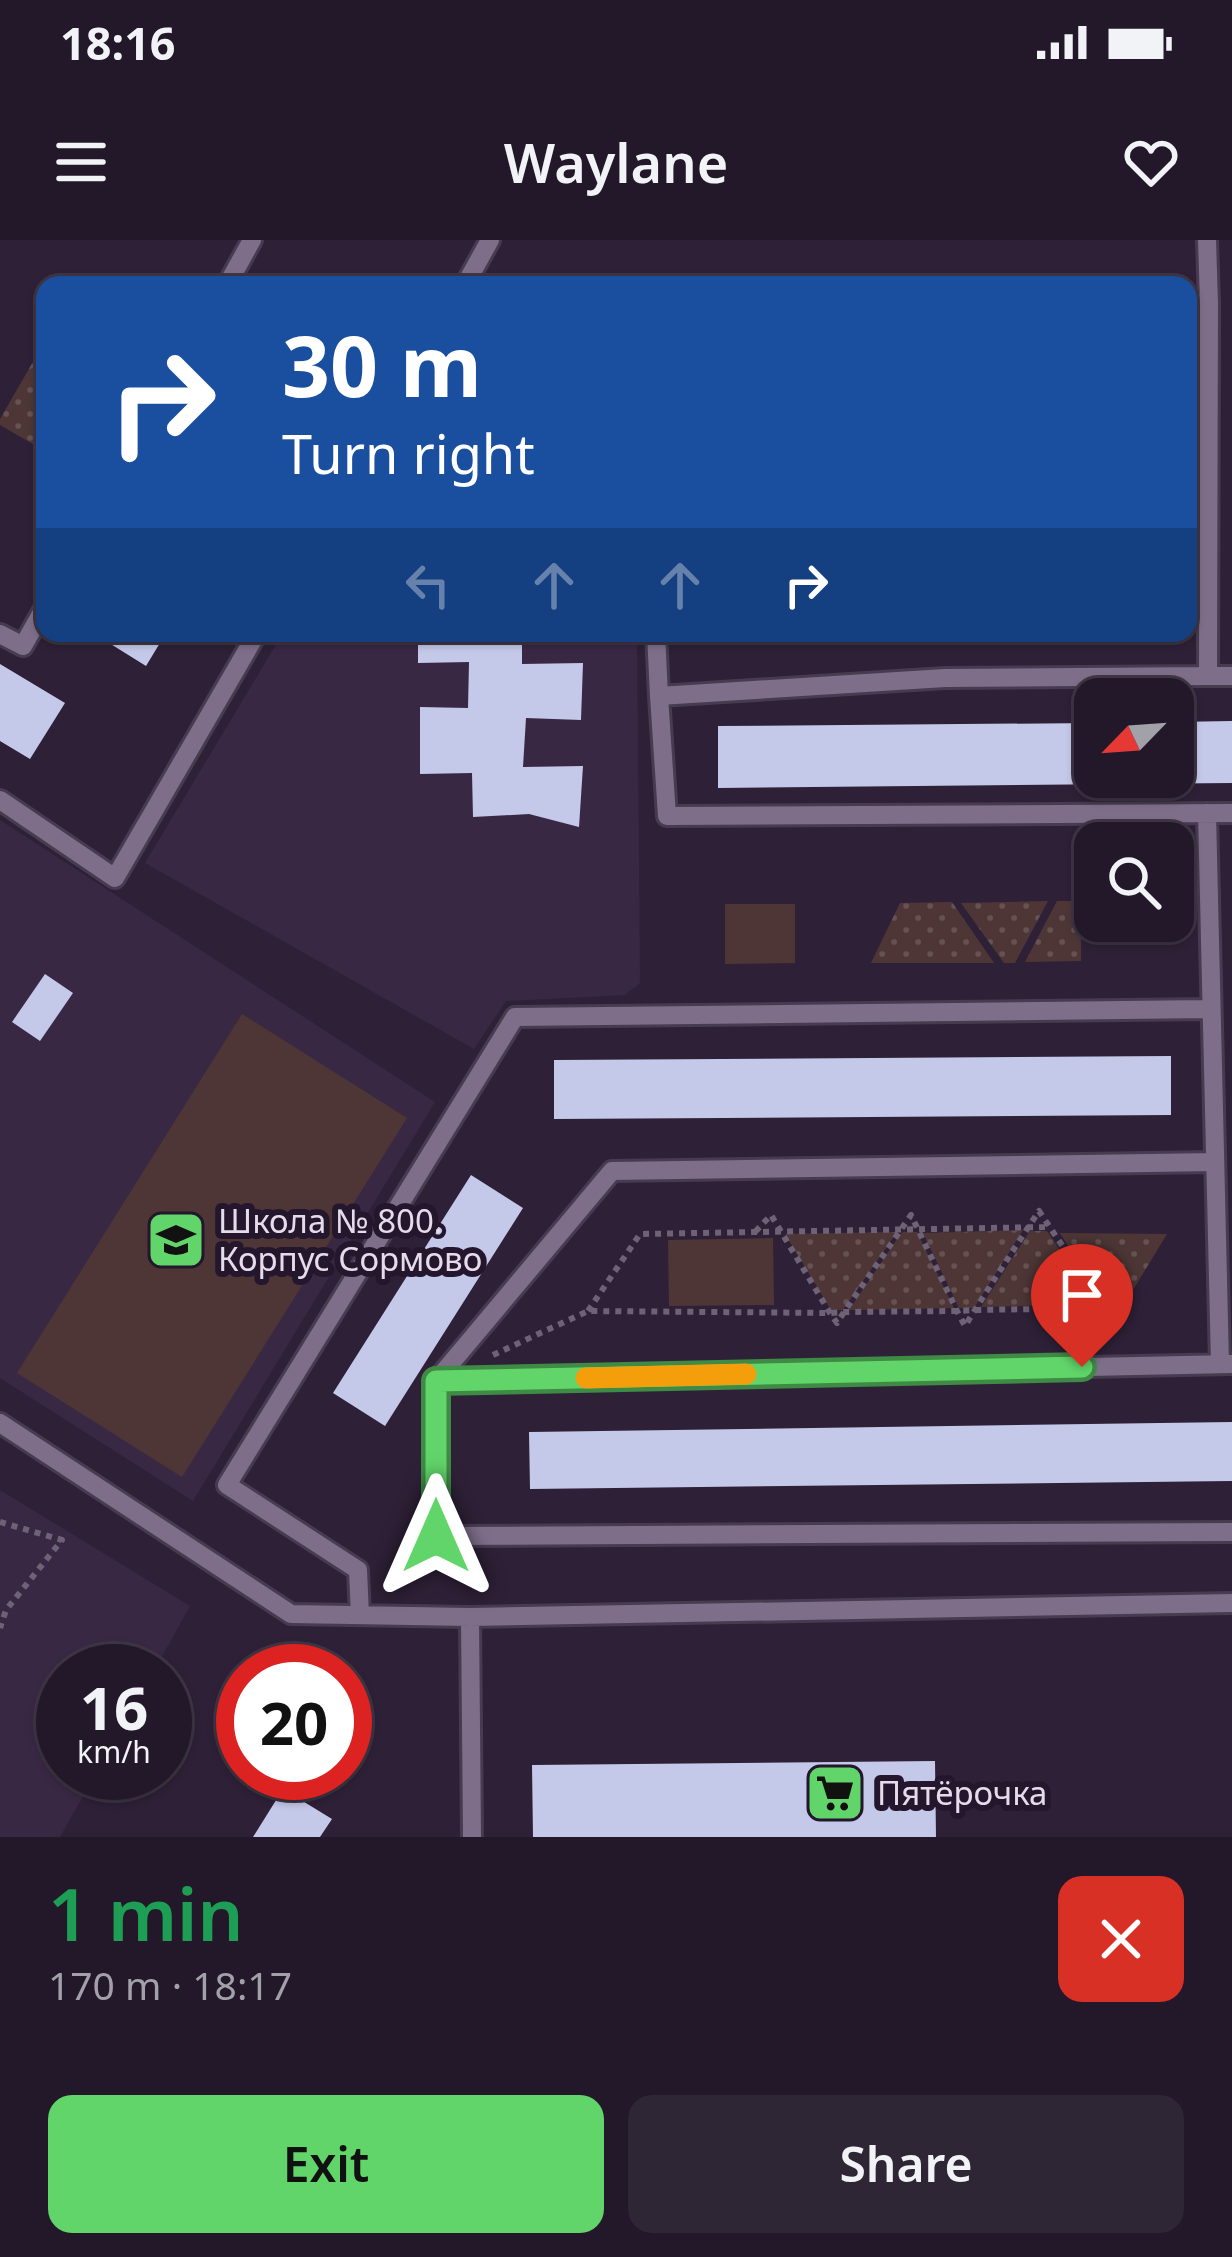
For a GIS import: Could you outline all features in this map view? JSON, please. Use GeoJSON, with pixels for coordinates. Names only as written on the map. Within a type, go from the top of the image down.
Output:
{"type":"FeatureCollection","features":[{"type":"Feature","properties":{"kind":"lane"},"geometry":{"type":"LineString","coordinates":[[231,276],[252,240]]}},
{"type":"Feature","properties":{"kind":"lane"},"geometry":{"type":"LineString","coordinates":[[470,276],[490,240]]}},
{"type":"Feature","properties":{"kind":"lane"},"geometry":{"type":"LineString","coordinates":[[1207,240],[1208,676]]}},
{"type":"Feature","properties":{"kind":"lane"},"geometry":{"type":"LineString","coordinates":[[1197,303],[1209,303]]}},
{"type":"Feature","properties":{"kind":"lane"},"geometry":{"type":"LineString","coordinates":[[1197,453],[1210,453]]}},
{"type":"Feature","properties":{"kind":"lane"},"geometry":{"type":"LineString","coordinates":[[0,634],[23,646],[36,623]]}},
{"type":"Feature","properties":{"kind":"lane"},"geometry":{"type":"LineString","coordinates":[[0,800],[116,878],[252,642]]}},
{"type":"Feature","properties":{"kind":"lane"},"geometry":{"type":"LineString","coordinates":[[656,642],[667,816],[1232,813]]}},
{"type":"Feature","properties":{"kind":"lane"},"geometry":{"type":"LineString","coordinates":[[659,696],[944,678],[1232,676]]}},
{"type":"Feature","properties":{"kind":"lane"},"geometry":{"type":"LineString","coordinates":[[436,1381],[1226,1364],[1214,1162],[1207,813]]}},
{"type":"Feature","properties":{"kind":"lane"},"geometry":{"type":"LineString","coordinates":[[361,1615],[358,1570],[226,1485],[514,1017],[1209,1009]]}},
{"type":"Feature","properties":{"kind":"lane"},"geometry":{"type":"LineString","coordinates":[[1214,1162],[612,1171],[436,1381],[436,1536],[1232,1532]]}},
{"type":"Feature","properties":{"kind":"lane"},"geometry":{"type":"LineString","coordinates":[[0,1423],[291,1614],[470,1617],[1232,1603]]}},
{"type":"Feature","properties":{"kind":"lane"},"geometry":{"type":"LineString","coordinates":[[470,1617],[472,1837]]}},
{"type":"Feature","properties":{"kind":"path"},"geometry":{"type":"LineString","coordinates":[[755,1232],[771,1214],[837,1323],[844,1312],[911,1215],[957,1311],[965,1326],[975,1310],[1028,1227],[1039,1211],[1104,1308],[975,1310],[957,1311],[844,1312]]}},
{"type":"Feature","properties":{"kind":"path"},"geometry":{"type":"LineString","coordinates":[[589,1311],[640,1234],[1049,1227]]}},
{"type":"Feature","properties":{"kind":"path"},"geometry":{"type":"LineString","coordinates":[[479,1361],[589,1311],[830,1313]]}},
{"type":"Feature","properties":{"kind":"path"},"geometry":{"type":"LineString","coordinates":[[0,1522],[62,1540],[6,1610],[0,1628]]}},
{"type":"Feature","properties":{"kind":"path"},"geometry":{"type":"LineString","coordinates":[[0,1600],[6,1610]]}},
{"type":"Feature","properties":{"kind":"shaded area"},"geometry":{"type":"Polygon","coordinates":[[[36,357],[36,446],[0,425],[36,357]]]}},
{"type":"Feature","properties":{"kind":"shaded area"},"geometry":{"type":"Polygon","coordinates":[[[278,642],[637,642],[640,983],[625,995],[506,1001],[474,1049],[145,863],[278,642]]]}},
{"type":"Feature","properties":{"kind":"shaded area","name":"Школа № 800. Корпус Сормово"},"geometry":{"type":"Polygon","coordinates":[[[0,820],[435,1102],[193,1501],[0,1378],[0,820]]]}},
{"type":"Feature","properties":{"kind":"shaded area"},"geometry":{"type":"Polygon","coordinates":[[[1048,901],[1015,963],[1004,963],[961,903],[1048,901]]]}},
{"type":"Feature","properties":{"kind":"shaded area"},"geometry":{"type":"Polygon","coordinates":[[[1057,901],[1074,901],[1074,942],[1081,942],[1081,961],[1025,962],[1057,901]]]}},
{"type":"Feature","properties":{"kind":"shaded area"},"geometry":{"type":"Polygon","coordinates":[[[952,902],[994,963],[871,963],[900,903],[952,902]]]}},
{"type":"Feature","properties":{"kind":"shaded area"},"geometry":{"type":"Polygon","coordinates":[[[725,904],[795,904],[795,963],[725,964],[725,904]]]}},
{"type":"Feature","properties":{"kind":"shaded area"},"geometry":{"type":"Polygon","coordinates":[[[242,1014],[407,1118],[182,1477],[17,1373],[242,1014]]]}},
{"type":"Feature","properties":{"kind":"shaded area"},"geometry":{"type":"Polygon","coordinates":[[[1023,1230],[974,1308],[959,1308],[923,1233],[1023,1230]]]}},
{"type":"Feature","properties":{"kind":"shaded area"},"geometry":{"type":"Polygon","coordinates":[[[1030,1231],[1047,1231],[1097,1304],[981,1307],[1030,1231]]]}},
{"type":"Feature","properties":{"kind":"shaded area"},"geometry":{"type":"Polygon","coordinates":[[[897,1232],[843,1310],[831,1310],[785,1234],[897,1232]]]}},
{"type":"Feature","properties":{"kind":"shaded area"},"geometry":{"type":"Polygon","coordinates":[[[902,1232],[917,1232],[954,1308],[849,1310],[902,1232]]]}},
{"type":"Feature","properties":{"kind":"shaded area"},"geometry":{"type":"Polygon","coordinates":[[[1060,1233],[1167,1234],[1125,1303],[1105,1304],[1060,1233]]]}},
{"type":"Feature","properties":{"kind":"shaded area"},"geometry":{"type":"Polygon","coordinates":[[[773,1238],[774,1305],[669,1306],[668,1240],[773,1238]]]}},
{"type":"Feature","properties":{"kind":"shaded area"},"geometry":{"type":"Polygon","coordinates":[[[0,1490],[190,1606],[169,1644],[36,1644],[36,1800],[81,1800],[60,1837],[0,1837],[0,1490]]]}},
{"type":"Feature","properties":{"kind":"building"},"geometry":{"type":"Polygon","coordinates":[[[107,642],[161,642],[146,666],[107,642]]]}},
{"type":"Feature","properties":{"kind":"building"},"geometry":{"type":"Polygon","coordinates":[[[418,642],[522,642],[522,664],[583,663],[581,720],[526,718],[523,767],[583,766],[579,827],[529,814],[473,817],[472,773],[420,774],[420,707],[468,708],[469,662],[418,663],[418,642]]]}},
{"type":"Feature","properties":{"kind":"building"},"geometry":{"type":"Polygon","coordinates":[[[0,664],[65,703],[30,759],[0,741],[0,664]]]}},
{"type":"Feature","properties":{"kind":"building"},"geometry":{"type":"Polygon","coordinates":[[[1232,721],[1232,783],[1194,783],[1194,722],[1232,721]]]}},
{"type":"Feature","properties":{"kind":"building"},"geometry":{"type":"Polygon","coordinates":[[[1074,723],[1074,785],[718,788],[718,726],[1074,723]]]}},
{"type":"Feature","properties":{"kind":"building"},"geometry":{"type":"Polygon","coordinates":[[[45,974],[73,993],[40,1041],[12,1022],[45,974]]]}},
{"type":"Feature","properties":{"kind":"building"},"geometry":{"type":"Polygon","coordinates":[[[1171,1056],[1171,1115],[554,1119],[554,1060],[1171,1056]]]}},
{"type":"Feature","properties":{"kind":"building"},"geometry":{"type":"Polygon","coordinates":[[[471,1175],[523,1208],[385,1426],[333,1393],[471,1175]]]}},
{"type":"Feature","properties":{"kind":"building"},"geometry":{"type":"Polygon","coordinates":[[[1232,1422],[1232,1481],[530,1489],[529,1432],[1232,1422]]]}},
{"type":"Feature","properties":{"kind":"building"},"geometry":{"type":"Polygon","coordinates":[[[935,1761],[936,1837],[533,1837],[532,1765],[935,1761]]]}},
{"type":"Feature","properties":{"kind":"building"},"geometry":{"type":"Polygon","coordinates":[[[276,1800],[301,1800],[332,1819],[320,1837],[253,1837],[276,1800]]]}},
{"type":"Feature","properties":{"kind":"slow traffic"},"geometry":{"type":"LineString","coordinates":[[586,1378],[746,1374]]}},
{"type":"Feature","properties":{"kind":"place","name":"Школа № 800. Корпус Сормово"},"geometry":{"type":"Point","coordinates":[176,1240]}},
{"type":"Feature","properties":{"kind":"place","name":"Пятёрочка"},"geometry":{"type":"Point","coordinates":[835,1793]}},
{"type":"Feature","properties":{"kind":"route"},"geometry":{"type":"LineString","coordinates":[[436,1536],[436,1381],[1082,1367]]}}]}
